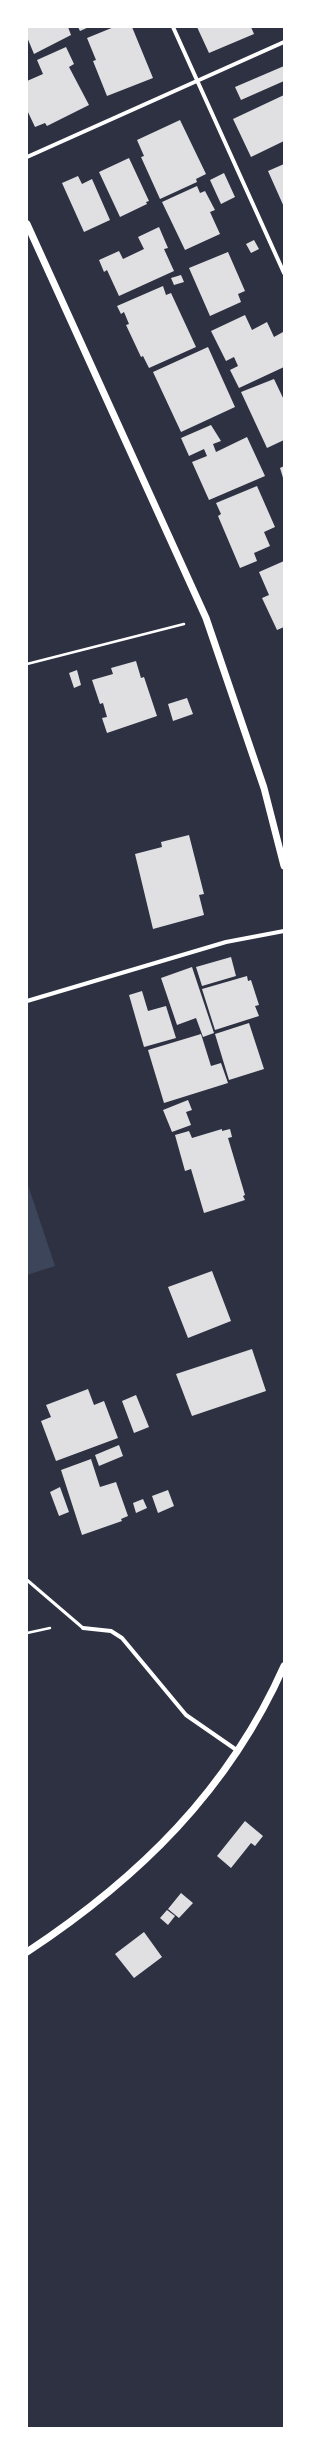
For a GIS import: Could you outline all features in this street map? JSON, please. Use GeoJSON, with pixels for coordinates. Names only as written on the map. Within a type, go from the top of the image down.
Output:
{"type":"FeatureCollection","features":[{"type":"Feature","properties":{"kind":"street"},"geometry":{"type":"LineString","coordinates":[[173,27],[284,273]]}},
{"type":"Feature","properties":{"kind":"street"},"geometry":{"type":"LineString","coordinates":[[27,157],[284,42]]}},
{"type":"Feature","properties":{"kind":"street"},"geometry":{"type":"LineString","coordinates":[[27,224],[206,618],[264,788],[284,866]]}},
{"type":"Feature","properties":{"kind":"street"},"geometry":{"type":"LineString","coordinates":[[27,1001],[226,942],[284,931]]}},
{"type":"Feature","properties":{"kind":"street"},"geometry":{"type":"LineString","coordinates":[[83,1628],[111,1631],[122,1638],[186,1715],[238,1751]]}},
{"type":"Feature","properties":{"kind":"street"},"geometry":{"type":"LineString","coordinates":[[27,1952],[67,1926],[162,1845],[204,1799],[238,1751],[261,1712],[284,1666]]}},
{"type":"Feature","properties":{"kind":"lane"},"geometry":{"type":"LineString","coordinates":[[27,1580],[83,1628]]}},
{"type":"Feature","properties":{"kind":"path"},"geometry":{"type":"LineString","coordinates":[[27,664],[206,618]]}},
{"type":"Feature","properties":{"kind":"shaded area"},"geometry":{"type":"Polygon","coordinates":[[[27,1182],[55,1266],[27,1275],[27,1182]]]}},
{"type":"Feature","properties":{"kind":"building"},"geometry":{"type":"Polygon","coordinates":[[[27,27],[68,27],[71,35],[34,54],[27,37],[27,27]]]}},
{"type":"Feature","properties":{"kind":"building"},"geometry":{"type":"Polygon","coordinates":[[[78,27],[89,27],[80,31],[78,27]]]}},
{"type":"Feature","properties":{"kind":"building"},"geometry":{"type":"Polygon","coordinates":[[[114,27],[132,27],[153,78],[107,96],[93,61],[96,60],[87,38],[114,27]]]}},
{"type":"Feature","properties":{"kind":"building"},"geometry":{"type":"Polygon","coordinates":[[[197,27],[251,27],[254,34],[209,53],[197,27]]]}},
{"type":"Feature","properties":{"kind":"building"},"geometry":{"type":"Polygon","coordinates":[[[66,47],[74,64],[69,67],[89,105],[47,126],[45,123],[35,127],[27,110],[27,81],[43,74],[37,60],[66,47]]]}},
{"type":"Feature","properties":{"kind":"building"},"geometry":{"type":"Polygon","coordinates":[[[284,66],[284,81],[241,100],[235,87],[284,66]]]}},
{"type":"Feature","properties":{"kind":"building"},"geometry":{"type":"Polygon","coordinates":[[[284,95],[284,141],[251,157],[233,119],[284,95]]]}},
{"type":"Feature","properties":{"kind":"building"},"geometry":{"type":"Polygon","coordinates":[[[180,120],[206,174],[196,179],[197,182],[160,199],[141,157],[144,156],[137,140],[180,120]]]}},
{"type":"Feature","properties":{"kind":"building"},"geometry":{"type":"Polygon","coordinates":[[[129,158],[149,201],[146,202],[147,204],[120,217],[99,172],[129,158]]]}},
{"type":"Feature","properties":{"kind":"building"},"geometry":{"type":"Polygon","coordinates":[[[284,164],[284,207],[268,171],[284,164]]]}},
{"type":"Feature","properties":{"kind":"building"},"geometry":{"type":"Polygon","coordinates":[[[224,173],[235,197],[221,204],[210,180],[224,173]]]}},
{"type":"Feature","properties":{"kind":"building"},"geometry":{"type":"Polygon","coordinates":[[[78,176],[82,184],[92,179],[110,220],[84,232],[62,183],[78,176]]]}},
{"type":"Feature","properties":{"kind":"building"},"geometry":{"type":"Polygon","coordinates":[[[197,186],[200,193],[205,191],[215,210],[210,212],[220,234],[185,250],[162,202],[197,186]]]}},
{"type":"Feature","properties":{"kind":"building"},"geometry":{"type":"Polygon","coordinates":[[[159,227],[168,248],[164,249],[174,271],[119,296],[107,270],[104,272],[99,260],[119,251],[123,259],[144,249],[138,237],[159,227]]]}},
{"type":"Feature","properties":{"kind":"building"},"geometry":{"type":"Polygon","coordinates":[[[254,240],[259,249],[251,253],[246,244],[254,240]]]}},
{"type":"Feature","properties":{"kind":"building"},"geometry":{"type":"Polygon","coordinates":[[[228,252],[245,291],[238,294],[241,302],[210,316],[189,268],[228,252]]]}},
{"type":"Feature","properties":{"kind":"building"},"geometry":{"type":"Polygon","coordinates":[[[181,275],[184,282],[174,285],[171,278],[181,275]]]}},
{"type":"Feature","properties":{"kind":"building"},"geometry":{"type":"Polygon","coordinates":[[[163,286],[166,295],[171,293],[196,347],[149,368],[143,356],[141,357],[126,325],[129,324],[124,312],[121,314],[117,306],[163,286]]]}},
{"type":"Feature","properties":{"kind":"building"},"geometry":{"type":"Polygon","coordinates":[[[245,315],[252,330],[267,322],[274,337],[283,332],[284,367],[239,388],[230,370],[238,366],[234,357],[226,361],[211,331],[245,315]]]}},
{"type":"Feature","properties":{"kind":"building"},"geometry":{"type":"Polygon","coordinates":[[[208,347],[235,407],[181,432],[153,372],[208,347]]]}},
{"type":"Feature","properties":{"kind":"building"},"geometry":{"type":"Polygon","coordinates":[[[274,379],[284,400],[284,440],[267,448],[241,392],[274,379]]]}},
{"type":"Feature","properties":{"kind":"building"},"geometry":{"type":"Polygon","coordinates":[[[211,425],[221,441],[213,444],[216,452],[247,437],[265,476],[209,500],[192,462],[207,456],[204,449],[189,456],[181,438],[211,425]]]}},
{"type":"Feature","properties":{"kind":"building"},"geometry":{"type":"Polygon","coordinates":[[[284,466],[284,481],[280,468],[284,466]]]}},
{"type":"Feature","properties":{"kind":"building"},"geometry":{"type":"Polygon","coordinates":[[[257,486],[275,527],[264,532],[270,546],[254,553],[257,561],[240,568],[218,516],[221,514],[216,503],[257,486]]]}},
{"type":"Feature","properties":{"kind":"building"},"geometry":{"type":"Polygon","coordinates":[[[284,561],[284,627],[277,630],[262,598],[269,595],[259,572],[284,561]]]}},
{"type":"Feature","properties":{"kind":"building"},"geometry":{"type":"Polygon","coordinates":[[[136,661],[141,678],[144,677],[157,716],[107,733],[102,718],[107,717],[103,703],[100,704],[92,680],[113,674],[111,668],[136,661]]]}},
{"type":"Feature","properties":{"kind":"building"},"geometry":{"type":"Polygon","coordinates":[[[77,670],[81,685],[74,688],[69,673],[77,670]]]}},
{"type":"Feature","properties":{"kind":"building"},"geometry":{"type":"Polygon","coordinates":[[[187,698],[193,714],[173,721],[168,704],[187,698]]]}},
{"type":"Feature","properties":{"kind":"building"},"geometry":{"type":"Polygon","coordinates":[[[189,835],[204,894],[199,895],[204,915],[153,929],[135,854],[162,847],[161,842],[189,835]]]}},
{"type":"Feature","properties":{"kind":"building"},"geometry":{"type":"Polygon","coordinates":[[[231,957],[236,976],[202,986],[196,967],[231,957]]]}},
{"type":"Feature","properties":{"kind":"building"},"geometry":{"type":"Polygon","coordinates":[[[192,967],[214,1033],[203,1037],[196,1018],[177,1025],[161,978],[192,967]]]}},
{"type":"Feature","properties":{"kind":"building"},"geometry":{"type":"Polygon","coordinates":[[[247,976],[248,981],[251,980],[259,1005],[255,1006],[259,1016],[215,1030],[202,989],[247,976]]]}},
{"type":"Feature","properties":{"kind":"building"},"geometry":{"type":"Polygon","coordinates":[[[142,991],[148,1011],[166,1006],[176,1038],[144,1047],[129,995],[142,991]]]}},
{"type":"Feature","properties":{"kind":"building"},"geometry":{"type":"Polygon","coordinates":[[[249,1023],[264,1069],[229,1080],[215,1034],[249,1023]]]}},
{"type":"Feature","properties":{"kind":"building"},"geometry":{"type":"Polygon","coordinates":[[[201,1034],[211,1066],[221,1063],[228,1083],[164,1103],[148,1050],[201,1034]]]}},
{"type":"Feature","properties":{"kind":"building"},"geometry":{"type":"Polygon","coordinates":[[[188,1100],[192,1110],[186,1112],[191,1125],[172,1132],[163,1110],[188,1100]]]}},
{"type":"Feature","properties":{"kind":"building"},"geometry":{"type":"Polygon","coordinates":[[[222,1129],[222,1131],[230,1129],[232,1137],[228,1138],[245,1195],[243,1196],[245,1200],[204,1213],[191,1169],[185,1171],[175,1135],[189,1131],[192,1138],[222,1129]]]}},
{"type":"Feature","properties":{"kind":"building"},"geometry":{"type":"Polygon","coordinates":[[[212,1271],[231,1321],[188,1338],[168,1287],[212,1271]]]}},
{"type":"Feature","properties":{"kind":"building"},"geometry":{"type":"Polygon","coordinates":[[[252,1349],[266,1391],[192,1416],[176,1374],[252,1349]]]}},
{"type":"Feature","properties":{"kind":"building"},"geometry":{"type":"Polygon","coordinates":[[[88,1389],[94,1405],[104,1401],[118,1438],[56,1461],[41,1421],[51,1417],[46,1405],[88,1389]]]}},
{"type":"Feature","properties":{"kind":"building"},"geometry":{"type":"Polygon","coordinates":[[[136,1395],[149,1427],[134,1433],[122,1401],[136,1395]]]}},
{"type":"Feature","properties":{"kind":"building"},"geometry":{"type":"Polygon","coordinates":[[[119,1445],[123,1456],[99,1466],[95,1455],[119,1445]]]}},
{"type":"Feature","properties":{"kind":"building"},"geometry":{"type":"Polygon","coordinates":[[[91,1459],[100,1487],[116,1482],[128,1516],[121,1519],[122,1521],[82,1535],[61,1470],[91,1459]]]}},
{"type":"Feature","properties":{"kind":"building"},"geometry":{"type":"Polygon","coordinates":[[[60,1487],[69,1512],[59,1516],[50,1492],[60,1487]]]}},
{"type":"Feature","properties":{"kind":"building"},"geometry":{"type":"Polygon","coordinates":[[[168,1490],[174,1506],[158,1513],[152,1496],[168,1490]]]}},
{"type":"Feature","properties":{"kind":"building"},"geometry":{"type":"Polygon","coordinates":[[[143,1499],[147,1508],[136,1513],[133,1503],[143,1499]]]}},
{"type":"Feature","properties":{"kind":"building"},"geometry":{"type":"Polygon","coordinates":[[[245,1821],[263,1836],[255,1846],[251,1843],[231,1868],[217,1856],[245,1821]]]}},
{"type":"Feature","properties":{"kind":"building"},"geometry":{"type":"Polygon","coordinates":[[[181,1893],[193,1903],[179,1918],[168,1909],[181,1893]]]}},
{"type":"Feature","properties":{"kind":"building"},"geometry":{"type":"Polygon","coordinates":[[[167,1910],[175,1916],[168,1925],[160,1918],[167,1910]]]}},
{"type":"Feature","properties":{"kind":"building"},"geometry":{"type":"Polygon","coordinates":[[[144,1932],[162,1957],[134,1978],[115,1954],[144,1932]]]}}]}
